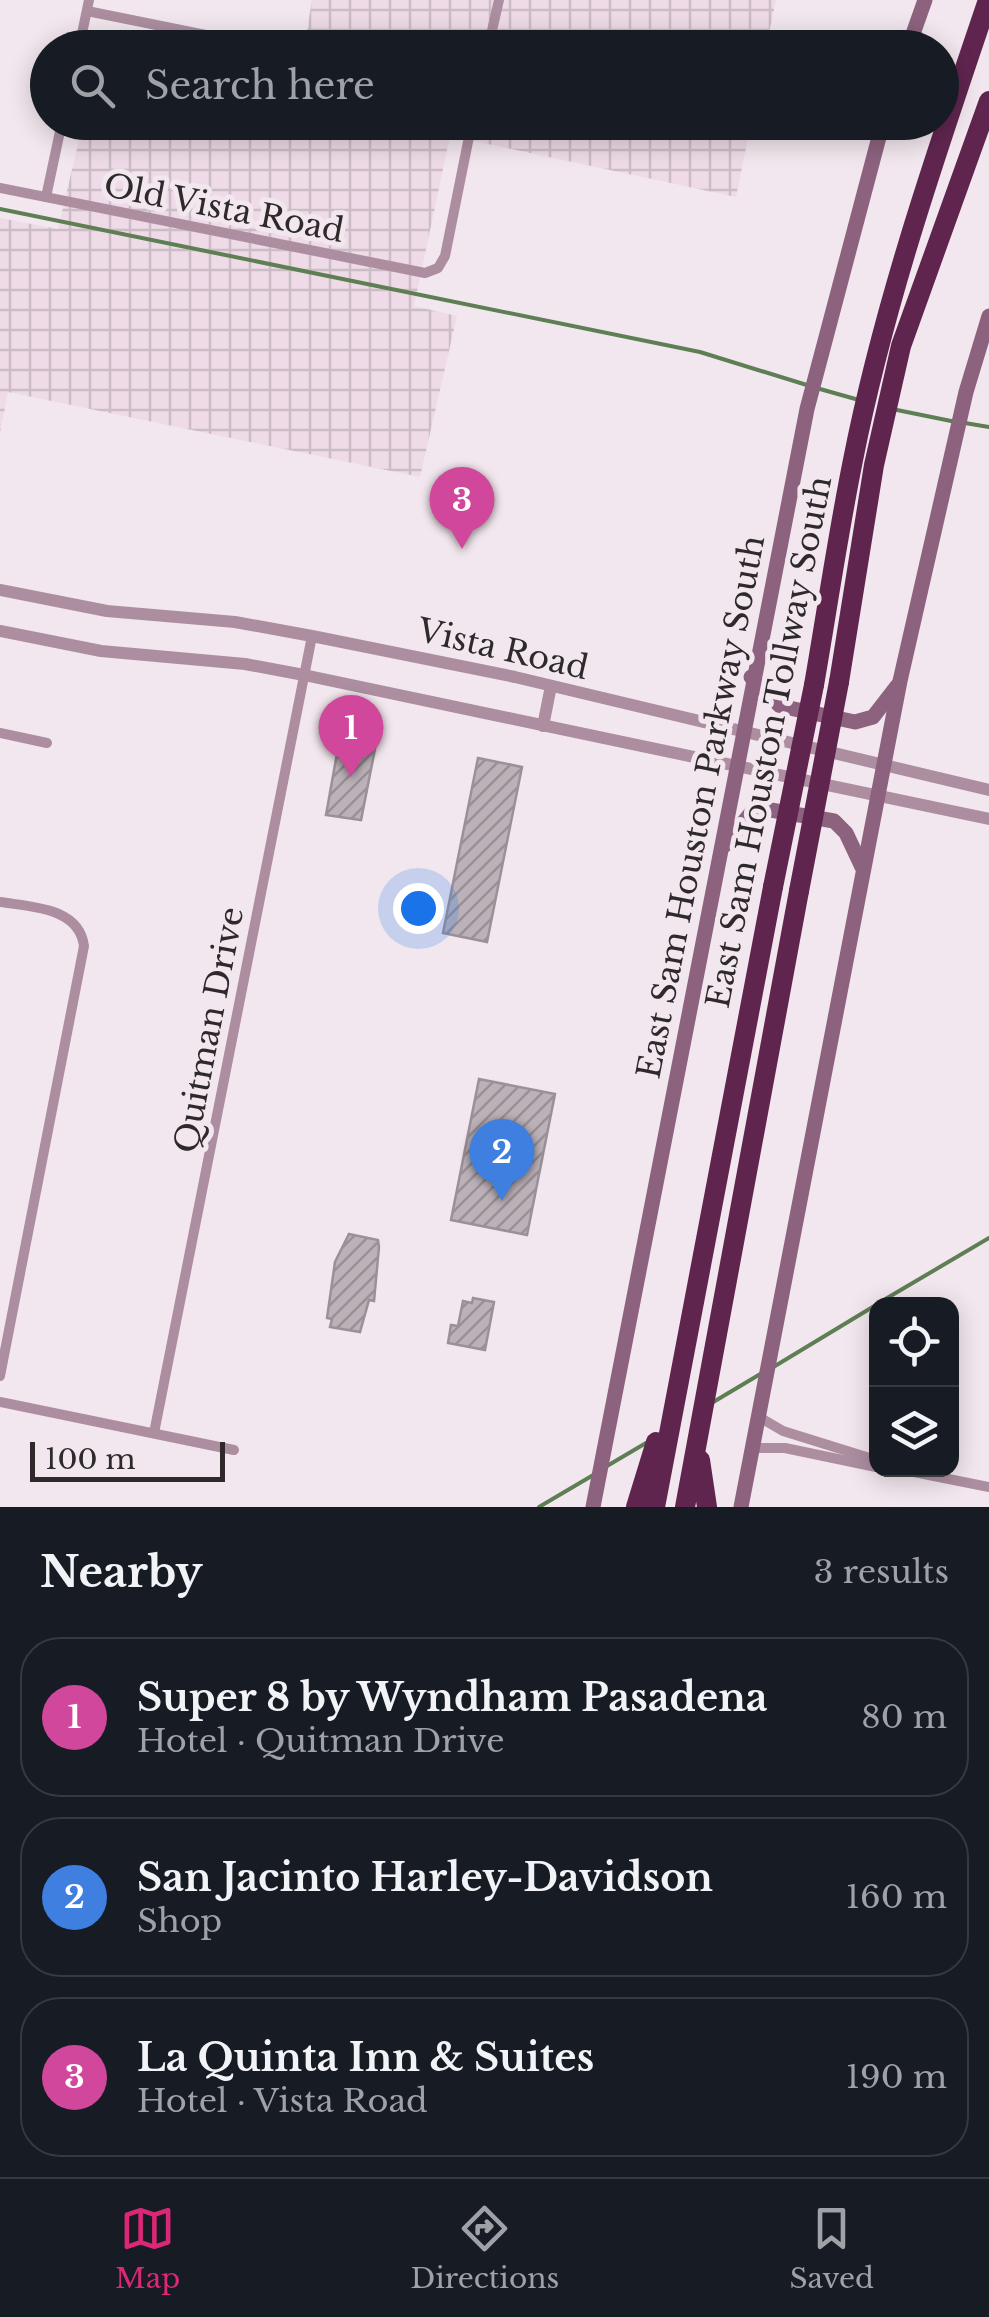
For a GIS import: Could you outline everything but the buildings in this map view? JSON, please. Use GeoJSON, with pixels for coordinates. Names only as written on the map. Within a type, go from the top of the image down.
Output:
{"type":"FeatureCollection","features":[{"type":"Feature","properties":{"kind":"highway","name":"East Sam Houston Tollway South"},"geometry":{"type":"LineString","coordinates":[[959,85],[986,0]]}},
{"type":"Feature","properties":{"kind":"highway","name":"East Sam Houston Tollway South"},"geometry":{"type":"LineString","coordinates":[[652,1479],[678,1369],[814,684],[853,458],[891,346],[989,101]]}},
{"type":"Feature","properties":{"kind":"highway"},"geometry":{"type":"LineString","coordinates":[[974,141],[989,124]]}},
{"type":"Feature","properties":{"kind":"highway","name":"East Sam Houston Tollway South"},"geometry":{"type":"LineString","coordinates":[[685,1507],[698,1461],[711,1354],[839,682],[891,346],[940,140]]}},
{"type":"Feature","properties":{"kind":"highway"},"geometry":{"type":"LineString","coordinates":[[698,1461],[706,1507]]}},
{"type":"Feature","properties":{"kind":"highway"},"geometry":{"type":"LineString","coordinates":[[636,1507],[652,1479]]}},
{"type":"Feature","properties":{"kind":"highway"},"geometry":{"type":"LineString","coordinates":[[652,1479],[655,1507]]}},
{"type":"Feature","properties":{"kind":"main road"},"geometry":{"type":"LineString","coordinates":[[914,30],[925,0]]}},
{"type":"Feature","properties":{"kind":"main road","name":"East Sam Houston Parkway South"},"geometry":{"type":"LineString","coordinates":[[593,1507],[608,1445],[751,677],[807,409],[877,140]]}},
{"type":"Feature","properties":{"kind":"main road"},"geometry":{"type":"LineString","coordinates":[[741,1507],[900,680],[966,392],[989,316]]}},
{"type":"Feature","properties":{"kind":"main road"},"geometry":{"type":"LineString","coordinates":[[751,677],[780,706],[855,722],[873,717],[900,680]]}},
{"type":"Feature","properties":{"kind":"main road"},"geometry":{"type":"LineString","coordinates":[[718,859],[734,830],[751,813],[766,809],[834,821],[846,833],[862,867]]}},
{"type":"Feature","properties":{"kind":"street"},"geometry":{"type":"LineString","coordinates":[[492,30],[499,0]]}},
{"type":"Feature","properties":{"kind":"street"},"geometry":{"type":"LineString","coordinates":[[88,6],[192,30]]}},
{"type":"Feature","properties":{"kind":"street"},"geometry":{"type":"LineString","coordinates":[[46,197],[58,140]]}},
{"type":"Feature","properties":{"kind":"street","name":"Old Vista Road"},"geometry":{"type":"LineString","coordinates":[[0,188],[425,273],[438,268],[445,256],[468,140]]}},
{"type":"Feature","properties":{"kind":"street","name":"Vista Road"},"geometry":{"type":"LineString","coordinates":[[0,590],[107,611],[236,622],[312,636],[551,686],[989,790]]}},
{"type":"Feature","properties":{"kind":"street","name":"Vista Road"},"geometry":{"type":"LineString","coordinates":[[0,631],[101,652],[245,664],[304,675],[989,819]]}},
{"type":"Feature","properties":{"kind":"street","name":"Quitman Drive"},"geometry":{"type":"LineString","coordinates":[[154,1434],[312,636]]}},
{"type":"Feature","properties":{"kind":"street"},"geometry":{"type":"LineString","coordinates":[[542,726],[551,686]]}},
{"type":"Feature","properties":{"kind":"street"},"geometry":{"type":"LineString","coordinates":[[0,733],[47,743]]}},
{"type":"Feature","properties":{"kind":"street"},"geometry":{"type":"LineString","coordinates":[[0,1376],[84,946],[75,923],[61,914],[4,902]]}},
{"type":"Feature","properties":{"kind":"street"},"geometry":{"type":"LineString","coordinates":[[0,1402],[234,1450]]}},
{"type":"Feature","properties":{"kind":"street"},"geometry":{"type":"LineString","coordinates":[[760,1412],[773,1428],[869,1462]]}},
{"type":"Feature","properties":{"kind":"street"},"geometry":{"type":"LineString","coordinates":[[752,1448],[785,1448],[869,1463]]}},
{"type":"Feature","properties":{"kind":"street"},"geometry":{"type":"LineString","coordinates":[[939,1477],[989,1487]]}},
{"type":"Feature","properties":{"kind":"shaded area"},"geometry":{"type":"Polygon","coordinates":[[[312,0],[776,0],[770,30],[307,30],[312,0]]]}},
{"type":"Feature","properties":{"kind":"shaded area"},"geometry":{"type":"Polygon","coordinates":[[[79,140],[449,140],[414,306],[457,316],[420,477],[8,392],[0,433],[0,218],[58,229],[79,140]]]}},
{"type":"Feature","properties":{"kind":"shaded area"},"geometry":{"type":"Polygon","coordinates":[[[469,140],[748,140],[736,197],[469,140]]]}},
{"type":"Feature","properties":{"kind":"waterway"},"geometry":{"type":"LineString","coordinates":[[0,209],[700,352],[810,386]]}},
{"type":"Feature","properties":{"kind":"waterway"},"geometry":{"type":"LineString","coordinates":[[820,389],[859,400]]}},
{"type":"Feature","properties":{"kind":"waterway"},"geometry":{"type":"LineString","coordinates":[[892,409],[956,422]]}},
{"type":"Feature","properties":{"kind":"waterway"},"geometry":{"type":"LineString","coordinates":[[965,423],[989,427]]}},
{"type":"Feature","properties":{"kind":"waterway"},"geometry":{"type":"LineString","coordinates":[[889,1297],[989,1238]]}},
{"type":"Feature","properties":{"kind":"waterway"},"geometry":{"type":"LineString","coordinates":[[775,1366],[869,1309]]}},
{"type":"Feature","properties":{"kind":"waterway"},"geometry":{"type":"LineString","coordinates":[[710,1404],[762,1373]]}},
{"type":"Feature","properties":{"kind":"waterway"},"geometry":{"type":"LineString","coordinates":[[607,1466],[646,1443]]}},
{"type":"Feature","properties":{"kind":"waterway"},"geometry":{"type":"LineString","coordinates":[[539,1507],[595,1474]]}},
{"type":"Feature","properties":{"kind":"place","name":"La Quinta Inn & Suites"},"geometry":{"type":"Point","coordinates":[462,549]}},
{"type":"Feature","properties":{"kind":"place","name":"Super 8 by Wyndham Pasadena"},"geometry":{"type":"Point","coordinates":[351,777]}},
{"type":"Feature","properties":{"kind":"place","name":"San Jacinto Harley-Davidson"},"geometry":{"type":"Point","coordinates":[502,1201]}}]}
